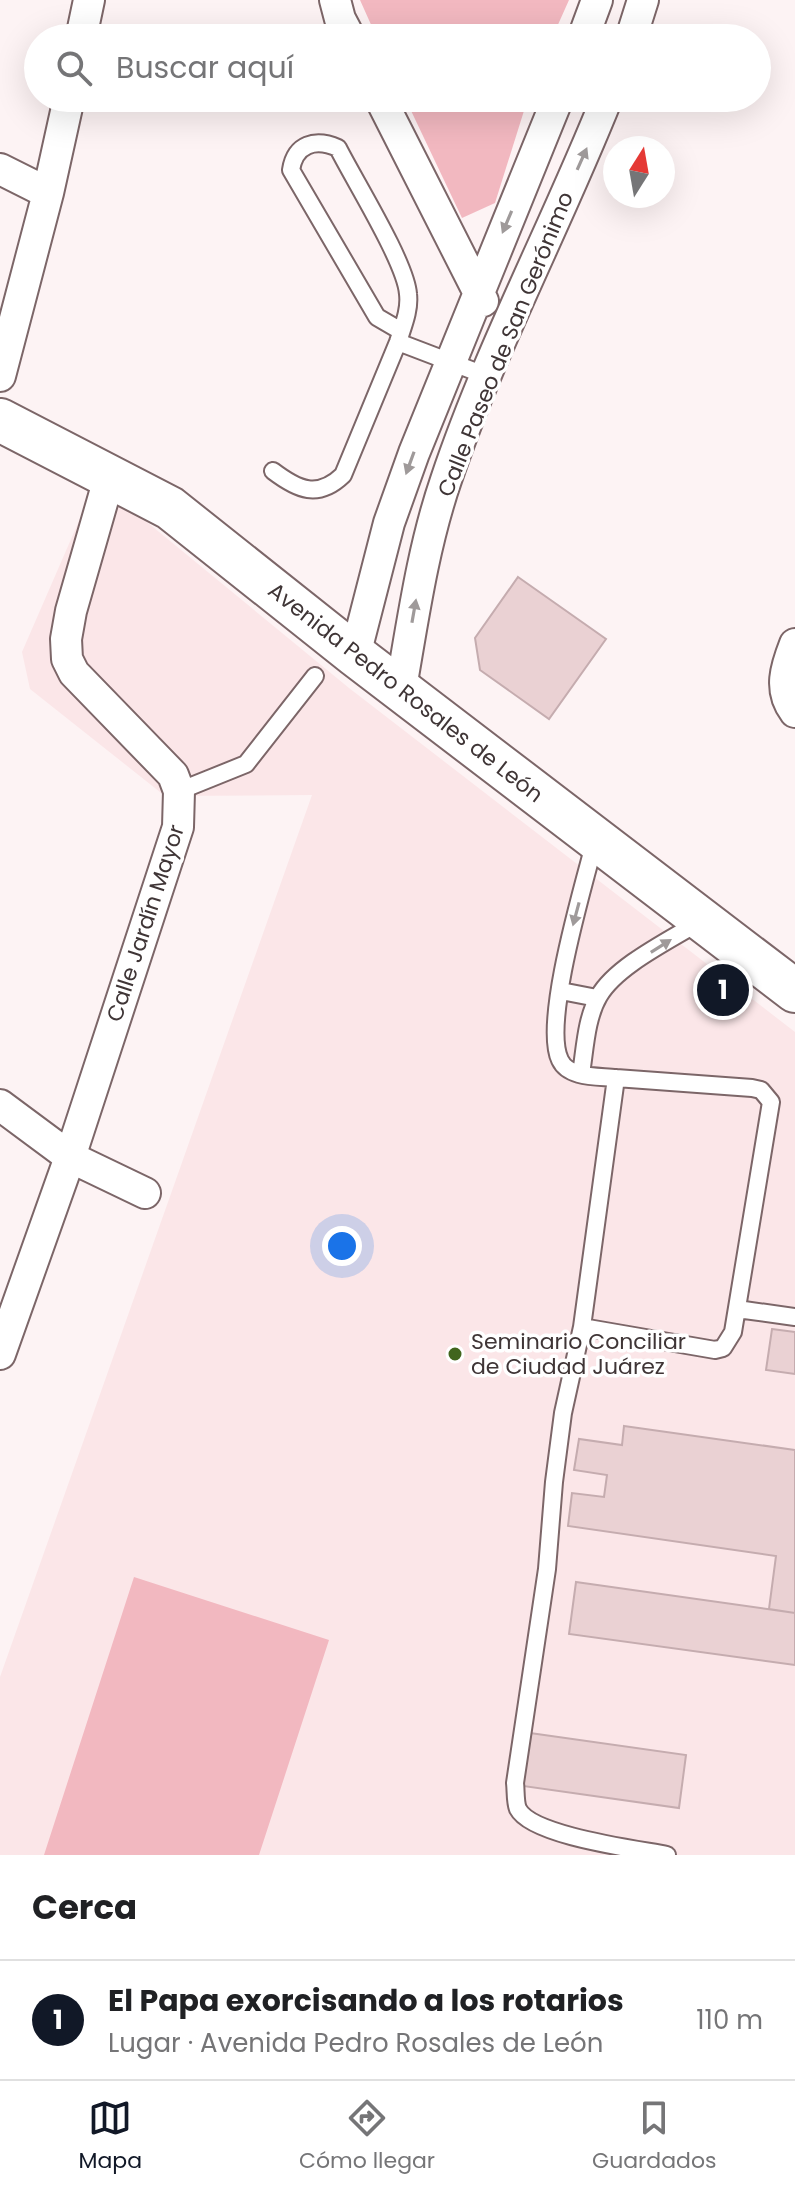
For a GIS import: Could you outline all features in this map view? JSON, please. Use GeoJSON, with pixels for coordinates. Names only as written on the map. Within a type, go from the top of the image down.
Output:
{"type":"FeatureCollection","features":[{"type":"Feature","properties":{"kind":"main road","name":"Avenida Pedro Rosales de León"},"geometry":{"type":"LineString","coordinates":[[0,420],[170,508],[355,655],[795,991]]}},
{"type":"Feature","properties":{"kind":"street"},"geometry":{"type":"LineString","coordinates":[[84,24],[89,0]]}},
{"type":"Feature","properties":{"kind":"street"},"geometry":{"type":"LineString","coordinates":[[335,0],[343,24]]}},
{"type":"Feature","properties":{"kind":"street"},"geometry":{"type":"LineString","coordinates":[[588,24],[597,0]]}},
{"type":"Feature","properties":{"kind":"street"},"geometry":{"type":"LineString","coordinates":[[635,24],[643,0]]}},
{"type":"Feature","properties":{"kind":"street"},"geometry":{"type":"LineString","coordinates":[[0,376],[66,112]]}},
{"type":"Feature","properties":{"kind":"street"},"geometry":{"type":"LineString","coordinates":[[387,112],[477,293],[505,332]]}},
{"type":"Feature","properties":{"kind":"street","name":"Calle Paseo de San Gerónimo"},"geometry":{"type":"LineString","coordinates":[[355,655],[389,523],[450,361],[552,112]]}},
{"type":"Feature","properties":{"kind":"street","name":"Calle Paseo de San Gerónimo"},"geometry":{"type":"LineString","coordinates":[[401,688],[420,577],[445,481],[505,332],[601,112]]}},
{"type":"Feature","properties":{"kind":"street"},"geometry":{"type":"LineString","coordinates":[[0,169],[48,193]]}},
{"type":"Feature","properties":{"kind":"street"},"geometry":{"type":"LineString","coordinates":[[110,475],[71,611],[66,639],[67,659],[74,673],[173,775],[179,791]]}},
{"type":"Feature","properties":{"kind":"street"},"geometry":{"type":"LineString","coordinates":[[795,644],[784,681],[785,692],[795,712]]}},
{"type":"Feature","properties":{"kind":"street","name":"Calle Jardín Mayor"},"geometry":{"type":"LineString","coordinates":[[0,1354],[70,1157],[178,827],[179,791]]}},
{"type":"Feature","properties":{"kind":"street"},"geometry":{"type":"LineString","coordinates":[[0,1105],[70,1157],[145,1193]]}},
{"type":"Feature","properties":{"kind":"lane"},"geometry":{"type":"LineString","coordinates":[[273,471],[289,483],[310,490],[330,487],[343,475],[400,336],[409,291],[400,265],[338,148],[326,143],[313,143],[300,148],[291,170],[377,317],[400,336],[487,376]]}},
{"type":"Feature","properties":{"kind":"lane"},"geometry":{"type":"LineString","coordinates":[[179,791],[246,764],[315,676]]}},
{"type":"Feature","properties":{"kind":"lane"},"geometry":{"type":"LineString","coordinates":[[582,1327],[715,1350],[723,1348],[733,1332],[771,1102],[769,1097],[752,1088],[581,1074],[570,1071],[560,1062],[556,1042],[566,952],[596,838]]}},
{"type":"Feature","properties":{"kind":"lane"},"geometry":{"type":"LineString","coordinates":[[581,1074],[588,1027],[597,998],[614,978],[702,920]]}},
{"type":"Feature","properties":{"kind":"lane"},"geometry":{"type":"LineString","coordinates":[[561,991],[597,998]]}},
{"type":"Feature","properties":{"kind":"lane"},"geometry":{"type":"LineString","coordinates":[[616,1078],[582,1327],[563,1413],[547,1569],[515,1783],[518,1809],[534,1824],[559,1833],[667,1855]]}},
{"type":"Feature","properties":{"kind":"lane"},"geometry":{"type":"LineString","coordinates":[[737,1309],[795,1317]]}},
{"type":"Feature","properties":{"kind":"shaded area"},"geometry":{"type":"Polygon","coordinates":[[[360,0],[569,0],[558,24],[371,24],[360,0]]]}},
{"type":"Feature","properties":{"kind":"shaded area"},"geometry":{"type":"Polygon","coordinates":[[[412,112],[524,112],[495,203],[462,218],[412,112]]]}},
{"type":"Feature","properties":{"kind":"shaded area","name":"Seminario Conciliar de Ciudad Juárez"},"geometry":{"type":"Polygon","coordinates":[[[95,484],[142,518],[349,688],[795,1032],[795,1855],[0,1855],[0,1677],[312,795],[165,796],[30,689],[22,652],[95,484]]]}},
{"type":"Feature","properties":{"kind":"shaded area"},"geometry":{"type":"Polygon","coordinates":[[[134,1577],[329,1640],[259,1855],[44,1855],[134,1577]]]}},
{"type":"Feature","properties":{"kind":"building"},"geometry":{"type":"Polygon","coordinates":[[[518,577],[606,639],[549,719],[480,670],[475,638],[518,577]]]}},
{"type":"Feature","properties":{"kind":"building"},"geometry":{"type":"Polygon","coordinates":[[[772,1329],[795,1332],[795,1374],[766,1370],[772,1329]]]}},
{"type":"Feature","properties":{"kind":"building"},"geometry":{"type":"Polygon","coordinates":[[[624,1426],[795,1450],[795,1613],[769,1609],[776,1556],[568,1526],[572,1493],[604,1497],[607,1475],[574,1470],[579,1439],[622,1445],[624,1426]]]}},
{"type":"Feature","properties":{"kind":"building"},"geometry":{"type":"Polygon","coordinates":[[[576,1582],[795,1613],[795,1665],[569,1634],[576,1582]]]}},
{"type":"Feature","properties":{"kind":"building"},"geometry":{"type":"Polygon","coordinates":[[[523,1732],[686,1755],[679,1808],[516,1785],[523,1732]]]}},
{"type":"Feature","properties":{"kind":"place","name":"El Papa exorcisando a los rotarios"},"geometry":{"type":"Point","coordinates":[723,990]}},
{"type":"Feature","properties":{"kind":"place","name":"Seminario Conciliar de Ciudad Juárez"},"geometry":{"type":"Point","coordinates":[455,1354]}}]}
